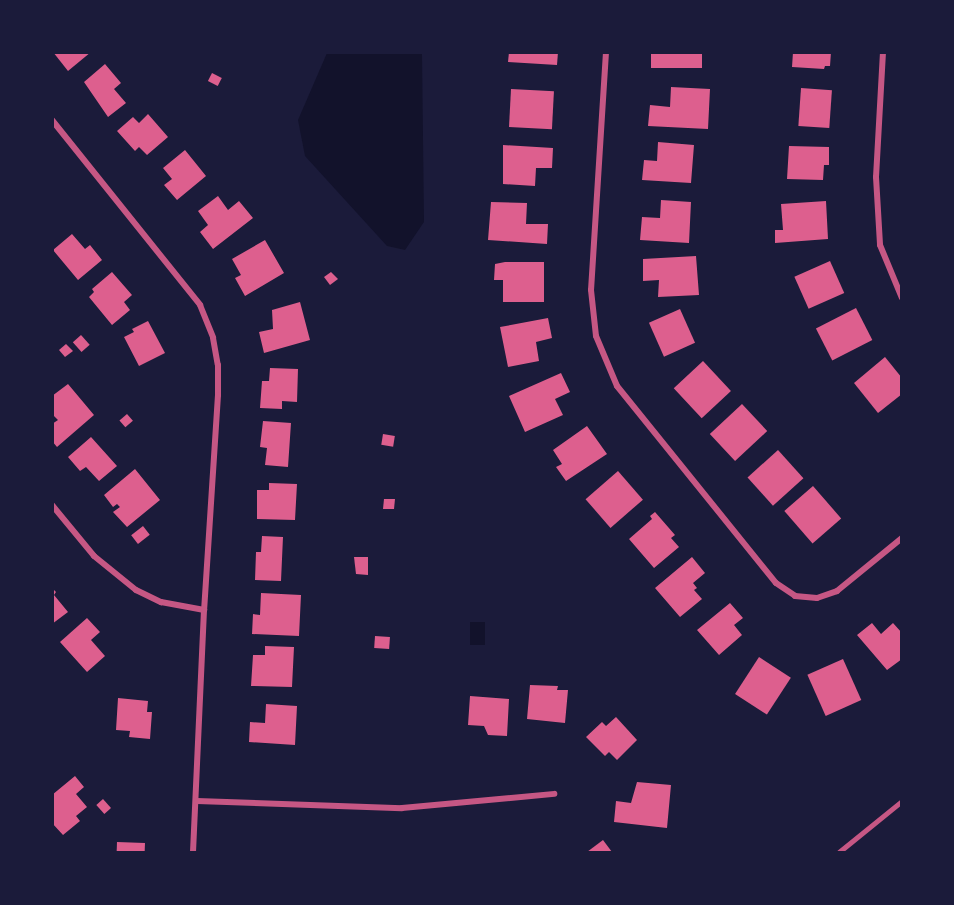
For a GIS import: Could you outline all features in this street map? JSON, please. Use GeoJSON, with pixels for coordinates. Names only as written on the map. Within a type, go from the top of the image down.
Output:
{"type":"FeatureCollection","features":[{"type":"Feature","properties":{"kind":"street"},"geometry":{"type":"LineString","coordinates":[[606,52],[591,290],[596,336],[616,386],[777,583],[795,596],[817,598],[837,591],[902,538]]}},
{"type":"Feature","properties":{"kind":"street"},"geometry":{"type":"LineString","coordinates":[[883,52],[876,177],[880,245],[902,298]]}},
{"type":"Feature","properties":{"kind":"street"},"geometry":{"type":"LineString","coordinates":[[52,120],[200,305],[213,338],[218,365],[218,395],[204,610],[194,852]]}},
{"type":"Feature","properties":{"kind":"street"},"geometry":{"type":"LineString","coordinates":[[52,505],[94,556],[136,590],[161,602],[204,610]]}},
{"type":"Feature","properties":{"kind":"street"},"geometry":{"type":"LineString","coordinates":[[197,801],[402,808],[554,794]]}},
{"type":"Feature","properties":{"kind":"lane"},"geometry":{"type":"LineString","coordinates":[[839,852],[902,801]]}},
{"type":"Feature","properties":{"kind":"shaded area"},"geometry":{"type":"Polygon","coordinates":[[[327,53],[422,54],[424,222],[405,250],[387,246],[305,156],[298,120],[327,53]]]}},
{"type":"Feature","properties":{"kind":"shaded area"},"geometry":{"type":"Polygon","coordinates":[[[470,622],[485,622],[485,645],[470,645],[470,622]]]}},
{"type":"Feature","properties":{"kind":"building"},"geometry":{"type":"Polygon","coordinates":[[[53,52],[91,52],[68,71],[53,52]]]}},
{"type":"Feature","properties":{"kind":"building"},"geometry":{"type":"Polygon","coordinates":[[[509,52],[558,52],[557,65],[508,62],[509,52]]]}},
{"type":"Feature","properties":{"kind":"building"},"geometry":{"type":"Polygon","coordinates":[[[651,52],[702,52],[702,68],[651,68],[651,52]]]}},
{"type":"Feature","properties":{"kind":"building"},"geometry":{"type":"Polygon","coordinates":[[[793,52],[831,52],[830,66],[825,66],[824,69],[792,67],[793,52]]]}},
{"type":"Feature","properties":{"kind":"building"},"geometry":{"type":"Polygon","coordinates":[[[105,64],[121,83],[114,89],[126,103],[108,117],[84,82],[105,64]]]}},
{"type":"Feature","properties":{"kind":"building"},"geometry":{"type":"Polygon","coordinates":[[[212,73],[222,78],[218,86],[208,81],[212,73]]]}},
{"type":"Feature","properties":{"kind":"building"},"geometry":{"type":"Polygon","coordinates":[[[671,87],[710,89],[708,129],[648,126],[650,105],[670,107],[671,87]]]}},
{"type":"Feature","properties":{"kind":"building"},"geometry":{"type":"Polygon","coordinates":[[[801,88],[832,90],[829,128],[798,126],[801,88]]]}},
{"type":"Feature","properties":{"kind":"building"},"geometry":{"type":"Polygon","coordinates":[[[511,89],[554,91],[552,129],[509,127],[511,89]]]}},
{"type":"Feature","properties":{"kind":"building"},"geometry":{"type":"Polygon","coordinates":[[[148,114],[168,137],[147,155],[139,147],[135,151],[117,131],[133,117],[139,123],[148,114]]]}},
{"type":"Feature","properties":{"kind":"building"},"geometry":{"type":"Polygon","coordinates":[[[658,142],[694,145],[691,183],[642,180],[644,160],[657,161],[658,142]]]}},
{"type":"Feature","properties":{"kind":"building"},"geometry":{"type":"Polygon","coordinates":[[[503,145],[553,148],[552,168],[536,168],[535,186],[503,184],[503,145]]]}},
{"type":"Feature","properties":{"kind":"building"},"geometry":{"type":"Polygon","coordinates":[[[789,146],[829,147],[829,165],[824,165],[823,180],[787,179],[789,146]]]}},
{"type":"Feature","properties":{"kind":"building"},"geometry":{"type":"Polygon","coordinates":[[[185,150],[206,176],[177,200],[164,185],[172,179],[163,168],[185,150]]]}},
{"type":"Feature","properties":{"kind":"building"},"geometry":{"type":"Polygon","coordinates":[[[218,196],[228,210],[239,201],[253,218],[213,249],[200,232],[208,225],[198,211],[218,196]]]}},
{"type":"Feature","properties":{"kind":"building"},"geometry":{"type":"Polygon","coordinates":[[[661,200],[691,202],[689,243],[640,240],[642,217],[660,218],[661,200]]]}},
{"type":"Feature","properties":{"kind":"building"},"geometry":{"type":"Polygon","coordinates":[[[826,201],[828,239],[775,243],[775,230],[783,230],[781,204],[826,201]]]}},
{"type":"Feature","properties":{"kind":"building"},"geometry":{"type":"Polygon","coordinates":[[[491,202],[527,203],[526,224],[548,224],[547,244],[488,240],[491,202]]]}},
{"type":"Feature","properties":{"kind":"building"},"geometry":{"type":"Polygon","coordinates":[[[72,234],[85,249],[90,245],[102,260],[78,280],[53,250],[72,234]]]}},
{"type":"Feature","properties":{"kind":"building"},"geometry":{"type":"Polygon","coordinates":[[[265,240],[284,273],[245,296],[235,278],[241,275],[232,259],[265,240]]]}},
{"type":"Feature","properties":{"kind":"building"},"geometry":{"type":"Polygon","coordinates":[[[696,256],[699,295],[658,297],[659,280],[643,281],[643,259],[696,256]]]}},
{"type":"Feature","properties":{"kind":"building"},"geometry":{"type":"Polygon","coordinates":[[[830,261],[844,293],[809,309],[794,277],[830,261]]]}},
{"type":"Feature","properties":{"kind":"building"},"geometry":{"type":"Polygon","coordinates":[[[544,262],[544,302],[503,302],[503,280],[494,280],[495,264],[544,262]]]}},
{"type":"Feature","properties":{"kind":"building"},"geometry":{"type":"Polygon","coordinates":[[[112,272],[132,295],[124,302],[130,310],[112,325],[89,297],[94,292],[92,289],[112,272]]]}},
{"type":"Feature","properties":{"kind":"building"},"geometry":{"type":"Polygon","coordinates":[[[331,272],[338,279],[330,285],[324,277],[331,272]]]}},
{"type":"Feature","properties":{"kind":"building"},"geometry":{"type":"Polygon","coordinates":[[[300,302],[310,340],[264,353],[259,332],[273,329],[272,310],[300,302]]]}},
{"type":"Feature","properties":{"kind":"building"},"geometry":{"type":"Polygon","coordinates":[[[856,308],[872,340],[832,361],[816,328],[856,308]]]}},
{"type":"Feature","properties":{"kind":"building"},"geometry":{"type":"Polygon","coordinates":[[[680,309],[695,343],[664,357],[649,323],[680,309]]]}},
{"type":"Feature","properties":{"kind":"building"},"geometry":{"type":"Polygon","coordinates":[[[548,318],[552,338],[536,342],[539,361],[508,367],[500,327],[548,318]]]}},
{"type":"Feature","properties":{"kind":"building"},"geometry":{"type":"Polygon","coordinates":[[[148,321],[165,353],[139,366],[124,337],[134,332],[132,329],[148,321]]]}},
{"type":"Feature","properties":{"kind":"building"},"geometry":{"type":"Polygon","coordinates":[[[81,335],[90,345],[82,352],[73,342],[81,335]]]}},
{"type":"Feature","properties":{"kind":"building"},"geometry":{"type":"Polygon","coordinates":[[[66,344],[73,351],[65,357],[59,350],[66,344]]]}},
{"type":"Feature","properties":{"kind":"building"},"geometry":{"type":"Polygon","coordinates":[[[885,357],[902,378],[902,394],[878,413],[854,383],[885,357]]]}},
{"type":"Feature","properties":{"kind":"building"},"geometry":{"type":"Polygon","coordinates":[[[703,361],[731,391],[702,418],[674,388],[703,361]]]}},
{"type":"Feature","properties":{"kind":"building"},"geometry":{"type":"Polygon","coordinates":[[[270,368],[298,369],[297,402],[282,401],[282,409],[260,408],[262,381],[269,381],[270,368]]]}},
{"type":"Feature","properties":{"kind":"building"},"geometry":{"type":"Polygon","coordinates":[[[561,373],[570,392],[555,399],[563,415],[525,432],[509,396],[561,373]]]}},
{"type":"Feature","properties":{"kind":"building"},"geometry":{"type":"Polygon","coordinates":[[[68,384],[94,415],[57,447],[52,441],[52,424],[58,420],[52,414],[52,396],[68,384]]]}},
{"type":"Feature","properties":{"kind":"building"},"geometry":{"type":"Polygon","coordinates":[[[742,404],[767,431],[735,461],[710,434],[742,404]]]}},
{"type":"Feature","properties":{"kind":"building"},"geometry":{"type":"Polygon","coordinates":[[[127,414],[133,421],[125,427],[119,421],[127,414]]]}},
{"type":"Feature","properties":{"kind":"building"},"geometry":{"type":"Polygon","coordinates":[[[263,421],[291,423],[288,467],[265,465],[267,448],[260,447],[263,421]]]}},
{"type":"Feature","properties":{"kind":"building"},"geometry":{"type":"Polygon","coordinates":[[[587,426],[607,454],[566,481],[556,467],[562,464],[553,450],[587,426]]]}},
{"type":"Feature","properties":{"kind":"building"},"geometry":{"type":"Polygon","coordinates":[[[383,434],[395,436],[393,447],[381,445],[383,434]]]}},
{"type":"Feature","properties":{"kind":"building"},"geometry":{"type":"Polygon","coordinates":[[[91,437],[117,466],[99,481],[86,467],[80,471],[68,457],[91,437]]]}},
{"type":"Feature","properties":{"kind":"building"},"geometry":{"type":"Polygon","coordinates":[[[778,450],[803,478],[773,506],[748,477],[778,450]]]}},
{"type":"Feature","properties":{"kind":"building"},"geometry":{"type":"Polygon","coordinates":[[[135,469],[160,500],[127,527],[113,512],[120,507],[117,504],[113,507],[104,495],[135,469]]]}},
{"type":"Feature","properties":{"kind":"building"},"geometry":{"type":"Polygon","coordinates":[[[618,471],[643,500],[610,528],[586,499],[618,471]]]}},
{"type":"Feature","properties":{"kind":"building"},"geometry":{"type":"Polygon","coordinates":[[[269,483],[297,484],[295,520],[257,519],[257,490],[269,490],[269,483]]]}},
{"type":"Feature","properties":{"kind":"building"},"geometry":{"type":"Polygon","coordinates":[[[813,486],[841,518],[813,543],[784,511],[813,486]]]}},
{"type":"Feature","properties":{"kind":"building"},"geometry":{"type":"Polygon","coordinates":[[[384,499],[395,499],[394,509],[383,509],[384,499]]]}},
{"type":"Feature","properties":{"kind":"building"},"geometry":{"type":"Polygon","coordinates":[[[655,512],[675,535],[671,538],[679,547],[654,568],[629,539],[652,519],[650,516],[655,512]]]}},
{"type":"Feature","properties":{"kind":"building"},"geometry":{"type":"Polygon","coordinates":[[[143,526],[150,535],[138,544],[131,535],[143,526]]]}},
{"type":"Feature","properties":{"kind":"building"},"geometry":{"type":"Polygon","coordinates":[[[262,536],[283,537],[281,581],[255,580],[256,552],[261,552],[262,536]]]}},
{"type":"Feature","properties":{"kind":"building"},"geometry":{"type":"Polygon","coordinates":[[[354,557],[368,557],[368,575],[356,574],[354,557]]]}},
{"type":"Feature","properties":{"kind":"building"},"geometry":{"type":"Polygon","coordinates":[[[692,557],[705,573],[693,583],[697,588],[694,590],[702,599],[680,617],[655,588],[692,557]]]}},
{"type":"Feature","properties":{"kind":"building"},"geometry":{"type":"Polygon","coordinates":[[[52,588],[56,592],[54,595],[68,612],[52,624],[52,588]]]}},
{"type":"Feature","properties":{"kind":"building"},"geometry":{"type":"Polygon","coordinates":[[[261,593],[301,595],[299,636],[252,634],[253,614],[260,615],[261,593]]]}},
{"type":"Feature","properties":{"kind":"building"},"geometry":{"type":"Polygon","coordinates":[[[730,603],[743,618],[734,625],[742,635],[719,655],[697,630],[730,603]]]}},
{"type":"Feature","properties":{"kind":"building"},"geometry":{"type":"Polygon","coordinates":[[[87,618],[100,632],[91,640],[105,656],[87,672],[60,642],[87,618]]]}},
{"type":"Feature","properties":{"kind":"building"},"geometry":{"type":"Polygon","coordinates":[[[872,623],[881,634],[893,623],[902,633],[902,659],[887,670],[857,635],[872,623]]]}},
{"type":"Feature","properties":{"kind":"building"},"geometry":{"type":"Polygon","coordinates":[[[375,636],[390,637],[389,649],[374,648],[375,636]]]}},
{"type":"Feature","properties":{"kind":"building"},"geometry":{"type":"Polygon","coordinates":[[[265,646],[294,647],[292,687],[251,686],[253,655],[265,655],[265,646]]]}},
{"type":"Feature","properties":{"kind":"building"},"geometry":{"type":"Polygon","coordinates":[[[759,657],[791,678],[767,715],[735,694],[759,657]]]}},
{"type":"Feature","properties":{"kind":"building"},"geometry":{"type":"Polygon","coordinates":[[[843,659],[861,700],[826,716],[807,675],[843,659]]]}},
{"type":"Feature","properties":{"kind":"building"},"geometry":{"type":"Polygon","coordinates":[[[530,685],[558,686],[557,690],[568,690],[565,723],[527,719],[530,685]]]}},
{"type":"Feature","properties":{"kind":"building"},"geometry":{"type":"Polygon","coordinates":[[[470,696],[509,699],[507,736],[488,735],[484,726],[468,725],[470,696]]]}},
{"type":"Feature","properties":{"kind":"building"},"geometry":{"type":"Polygon","coordinates":[[[118,698],[148,701],[147,712],[152,712],[150,739],[129,737],[130,731],[116,730],[118,698]]]}},
{"type":"Feature","properties":{"kind":"building"},"geometry":{"type":"Polygon","coordinates":[[[266,704],[297,706],[295,745],[249,742],[250,722],[265,723],[266,704]]]}},
{"type":"Feature","properties":{"kind":"building"},"geometry":{"type":"Polygon","coordinates":[[[616,717],[637,740],[617,760],[609,752],[605,756],[586,737],[602,722],[606,726],[616,717]]]}},
{"type":"Feature","properties":{"kind":"building"},"geometry":{"type":"Polygon","coordinates":[[[75,776],[84,787],[76,794],[87,807],[76,816],[80,821],[63,835],[52,823],[52,795],[75,776]]]}},
{"type":"Feature","properties":{"kind":"building"},"geometry":{"type":"Polygon","coordinates":[[[637,782],[671,785],[667,828],[614,822],[616,801],[631,803],[637,782]]]}},
{"type":"Feature","properties":{"kind":"building"},"geometry":{"type":"Polygon","coordinates":[[[103,799],[111,808],[104,814],[96,805],[103,799]]]}},
{"type":"Feature","properties":{"kind":"building"},"geometry":{"type":"Polygon","coordinates":[[[603,840],[612,852],[587,852],[603,840]]]}},
{"type":"Feature","properties":{"kind":"building"},"geometry":{"type":"Polygon","coordinates":[[[117,842],[145,843],[145,852],[117,852],[117,842]]]}}]}
